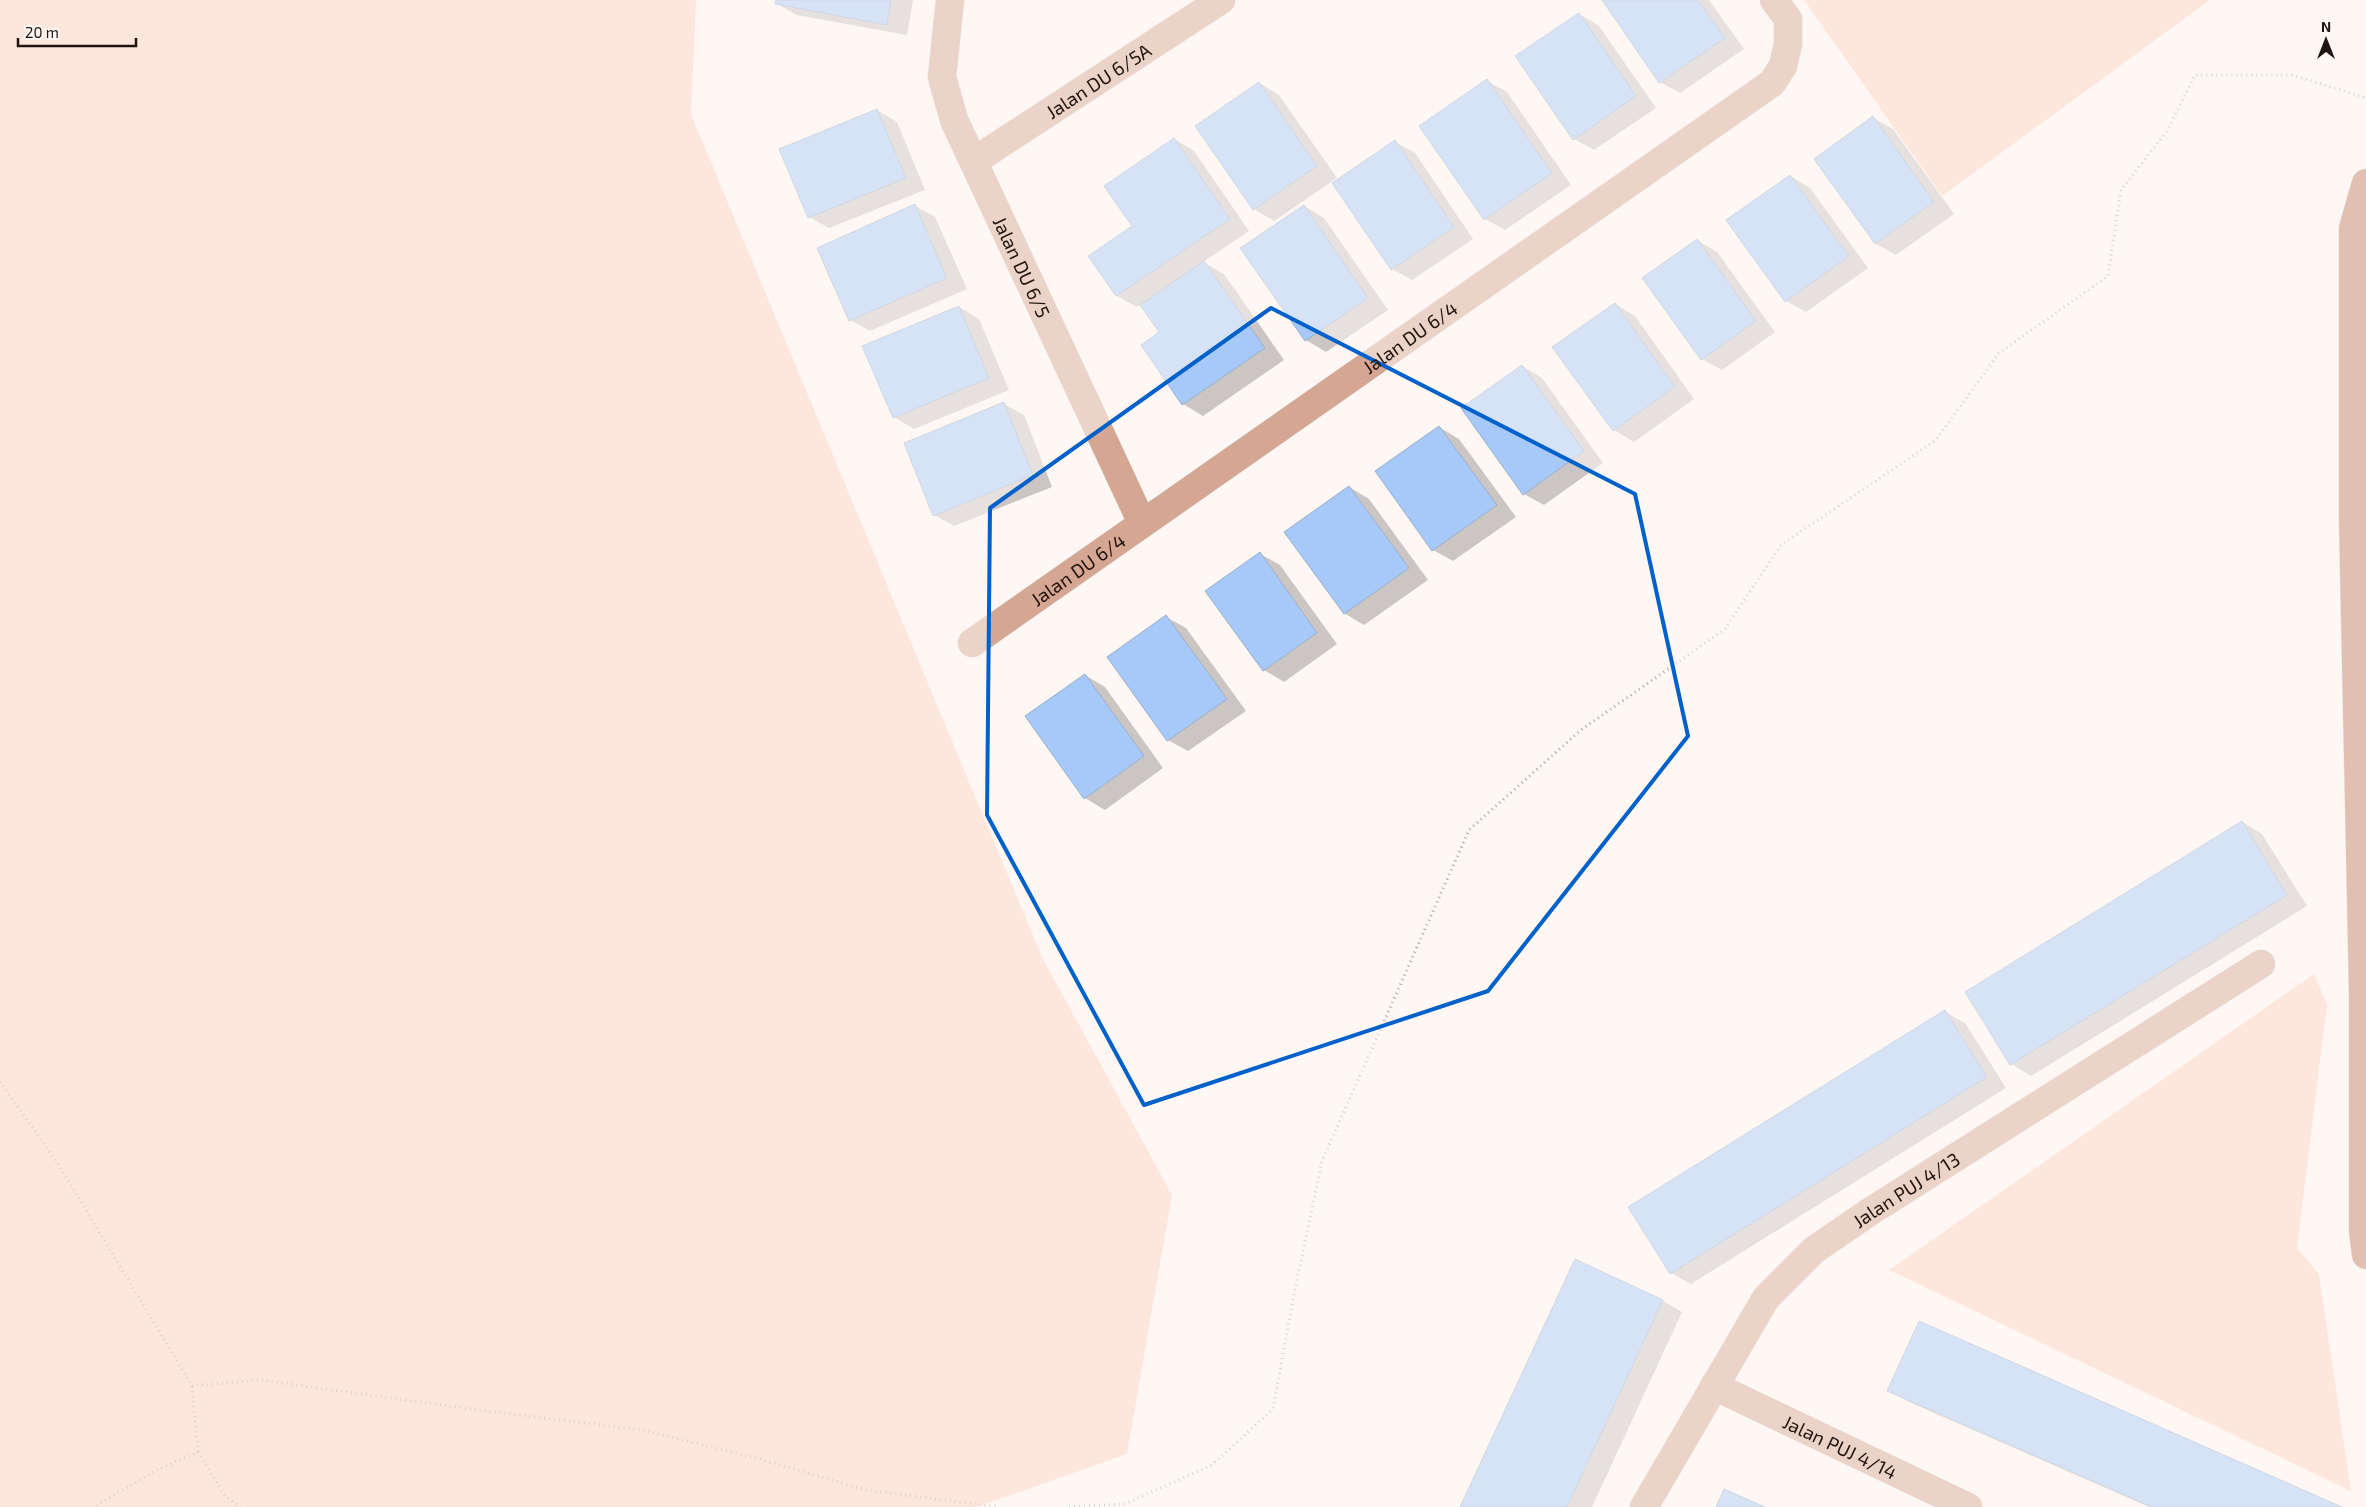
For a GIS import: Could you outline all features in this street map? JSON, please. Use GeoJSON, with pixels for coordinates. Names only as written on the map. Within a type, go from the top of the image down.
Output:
{"type":"FeatureCollection","features":[{"type":"Feature","properties":{"kind":"street","name":"Jalan DU 6/5"},"geometry":{"type":"LineString","coordinates":[[950,0],[942,77],[954,120],[1142,523]]}},
{"type":"Feature","properties":{"kind":"street","name":"Jalan DU 6/5A"},"geometry":{"type":"LineString","coordinates":[[974,161],[1221,0]]}},
{"type":"Feature","properties":{"kind":"street","name":"Jalan DU 6/4"},"geometry":{"type":"LineString","coordinates":[[972,643],[1772,83],[1784,66],[1788,44],[1788,19],[1774,0]]}},
{"type":"Feature","properties":{"kind":"street"},"geometry":{"type":"LineString","coordinates":[[2366,183],[2353,228],[2353,520],[2364,990],[2363,1231],[2366,1255]]}},
{"type":"Feature","properties":{"kind":"street","name":"Jalan PUJ 4/13"},"geometry":{"type":"LineString","coordinates":[[1644,1507],[1766,1298],[1814,1250],[1871,1211],[2261,964]]}},
{"type":"Feature","properties":{"kind":"street","name":"Jalan PUJ 4/14"},"geometry":{"type":"LineString","coordinates":[[1714,1386],[1968,1507]]}},
{"type":"Feature","properties":{"kind":"path"},"geometry":{"type":"LineString","coordinates":[[1069,1507],[1125,1504],[1212,1466],[1273,1409],[1294,1294],[1322,1161],[1469,830],[1582,730],[1725,629],[1782,545],[1936,440],[1999,353],[2108,276],[2121,190],[2167,131],[2195,75],[2292,75],[2366,98]]}},
{"type":"Feature","properties":{"kind":"path"},"geometry":{"type":"LineString","coordinates":[[0,1082],[56,1162],[192,1386],[198,1452],[224,1496],[240,1507]]}},
{"type":"Feature","properties":{"kind":"path"},"geometry":{"type":"LineString","coordinates":[[192,1386],[261,1380],[478,1410],[642,1430],[759,1459],[866,1490],[999,1507]]}},
{"type":"Feature","properties":{"kind":"path"},"geometry":{"type":"LineString","coordinates":[[94,1507],[155,1471],[198,1452]]}},
{"type":"Feature","properties":{"kind":"highlighted area"},"geometry":{"type":"Polygon","coordinates":[[[1271,308],[1635,494],[1688,736],[1488,991],[1144,1105],[987,815],[990,508],[1271,308]]]}},
{"type":"Feature","properties":{"kind":"shaded area"},"geometry":{"type":"Polygon","coordinates":[[[0,0],[696,0],[691,114],[1042,957],[1172,1195],[1127,1454],[977,1507],[0,1507],[0,0]]]}},
{"type":"Feature","properties":{"kind":"shaded area"},"geometry":{"type":"Polygon","coordinates":[[[1804,0],[2210,0],[1942,196],[1804,0]]]}},
{"type":"Feature","properties":{"kind":"shaded area"},"geometry":{"type":"Polygon","coordinates":[[[2314,974],[2327,1005],[2297,1248],[2319,1274],[2351,1491],[1889,1270],[2314,974]]]}},
{"type":"Feature","properties":{"kind":"building"},"geometry":{"type":"Polygon","coordinates":[[[776,0],[891,0],[887,25],[775,4],[776,0]]]}},
{"type":"Feature","properties":{"kind":"building"},"geometry":{"type":"Polygon","coordinates":[[[1602,0],[1698,0],[1725,38],[1659,83],[1602,0]]]}},
{"type":"Feature","properties":{"kind":"building"},"geometry":{"type":"Polygon","coordinates":[[[1579,13],[1636,96],[1573,140],[1515,56],[1579,13]]]}},
{"type":"Feature","properties":{"kind":"building"},"geometry":{"type":"Polygon","coordinates":[[[1487,79],[1552,173],[1484,220],[1419,126],[1487,79]]]}},
{"type":"Feature","properties":{"kind":"building"},"geometry":{"type":"Polygon","coordinates":[[[1259,82],[1317,166],[1253,210],[1195,126],[1259,82]]]}},
{"type":"Feature","properties":{"kind":"building"},"geometry":{"type":"Polygon","coordinates":[[[877,109],[906,178],[808,218],[779,149],[877,109]]]}},
{"type":"Feature","properties":{"kind":"building"},"geometry":{"type":"Polygon","coordinates":[[[1873,116],[1934,202],[1875,244],[1814,159],[1873,116]]]}},
{"type":"Feature","properties":{"kind":"building"},"geometry":{"type":"Polygon","coordinates":[[[1174,138],[1230,219],[1116,296],[1088,256],[1132,226],[1104,186],[1174,138]]]}},
{"type":"Feature","properties":{"kind":"building"},"geometry":{"type":"Polygon","coordinates":[[[1395,140],[1454,227],[1391,270],[1332,183],[1395,140]]]}},
{"type":"Feature","properties":{"kind":"building"},"geometry":{"type":"Polygon","coordinates":[[[1790,175],[1849,256],[1785,302],[1726,220],[1790,175]]]}},
{"type":"Feature","properties":{"kind":"building"},"geometry":{"type":"Polygon","coordinates":[[[915,204],[947,278],[849,321],[817,248],[915,204]]]}},
{"type":"Feature","properties":{"kind":"building"},"geometry":{"type":"Polygon","coordinates":[[[1304,205],[1368,298],[1305,341],[1240,248],[1304,205]]]}},
{"type":"Feature","properties":{"kind":"building"},"geometry":{"type":"Polygon","coordinates":[[[1697,239],[1756,321],[1701,360],[1642,278],[1697,239]]]}},
{"type":"Feature","properties":{"kind":"building"},"geometry":{"type":"Polygon","coordinates":[[[1204,261],[1265,348],[1182,405],[1141,345],[1159,332],[1140,305],[1204,261]]]}},
{"type":"Feature","properties":{"kind":"building"},"geometry":{"type":"Polygon","coordinates":[[[1615,303],[1675,387],[1613,431],[1552,347],[1615,303]]]}},
{"type":"Feature","properties":{"kind":"building"},"geometry":{"type":"Polygon","coordinates":[[[959,306],[989,378],[893,418],[862,346],[959,306]]]}},
{"type":"Feature","properties":{"kind":"building"},"geometry":{"type":"Polygon","coordinates":[[[1522,365],[1584,451],[1523,495],[1461,408],[1522,365]]]}},
{"type":"Feature","properties":{"kind":"building"},"geometry":{"type":"Polygon","coordinates":[[[1004,402],[1033,475],[933,516],[904,443],[1004,402]]]}},
{"type":"Feature","properties":{"kind":"building"},"geometry":{"type":"Polygon","coordinates":[[[1439,426],[1497,505],[1432,551],[1375,471],[1439,426]]]}},
{"type":"Feature","properties":{"kind":"building"},"geometry":{"type":"Polygon","coordinates":[[[1349,486],[1409,568],[1344,614],[1284,532],[1349,486]]]}},
{"type":"Feature","properties":{"kind":"building"},"geometry":{"type":"Polygon","coordinates":[[[1260,552],[1317,633],[1263,671],[1205,591],[1260,552]]]}},
{"type":"Feature","properties":{"kind":"building"},"geometry":{"type":"Polygon","coordinates":[[[1166,615],[1227,699],[1167,741],[1107,657],[1166,615]]]}},
{"type":"Feature","properties":{"kind":"building"},"geometry":{"type":"Polygon","coordinates":[[[1085,674],[1144,756],[1084,799],[1025,716],[1085,674]]]}},
{"type":"Feature","properties":{"kind":"building"},"geometry":{"type":"Polygon","coordinates":[[[2242,821],[2287,895],[2010,1065],[1965,992],[2242,821]]]}},
{"type":"Feature","properties":{"kind":"building"},"geometry":{"type":"Polygon","coordinates":[[[1945,1010],[1987,1077],[1670,1274],[1628,1207],[1945,1010]]]}},
{"type":"Feature","properties":{"kind":"building"},"geometry":{"type":"Polygon","coordinates":[[[1575,1259],[1663,1300],[1567,1507],[1460,1507],[1575,1259]]]}},
{"type":"Feature","properties":{"kind":"building"},"geometry":{"type":"Polygon","coordinates":[[[1919,1321],[2342,1507],[2152,1507],[1887,1391],[1919,1321]]]}},
{"type":"Feature","properties":{"kind":"building"},"geometry":{"type":"Polygon","coordinates":[[[1724,1489],[1765,1507],[1716,1507],[1724,1489]]]}}]}
